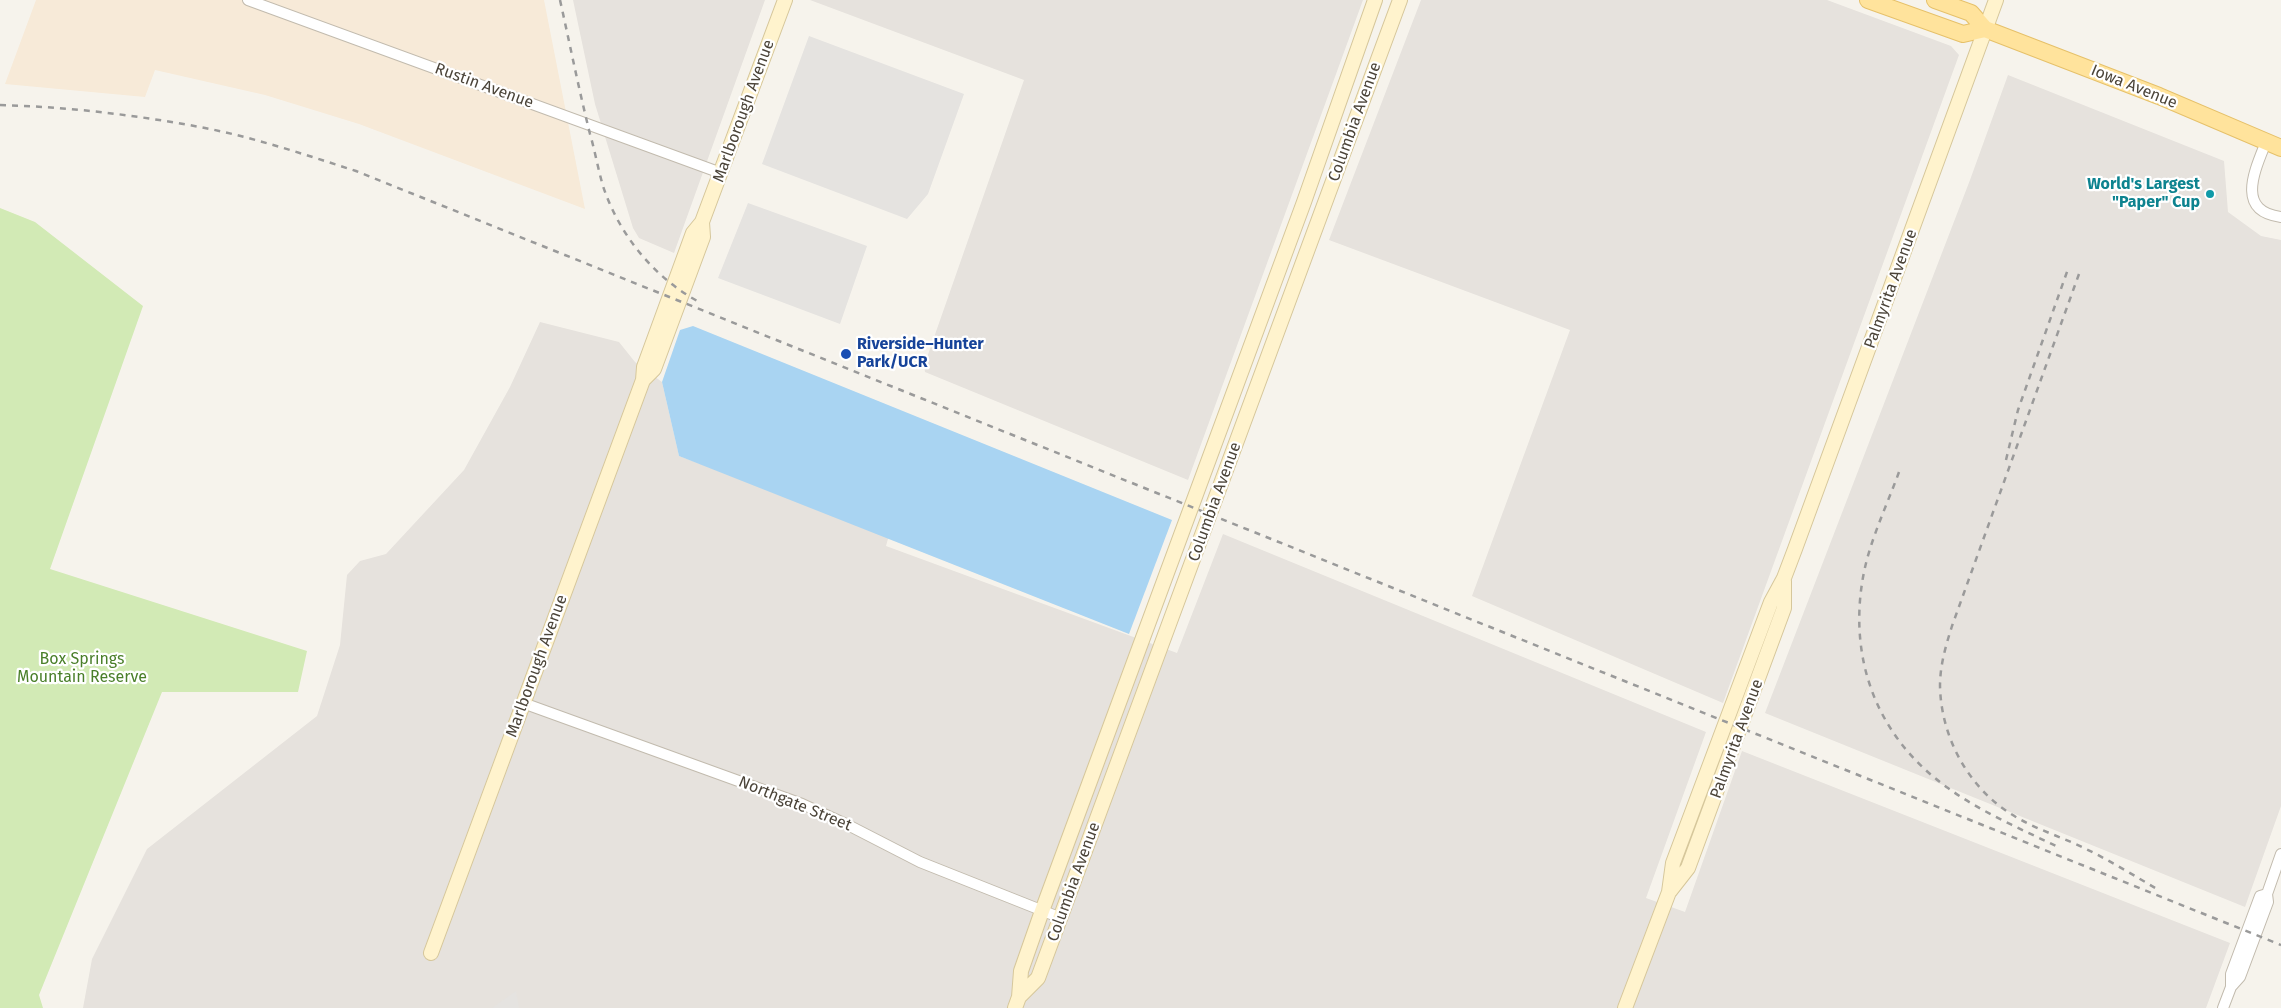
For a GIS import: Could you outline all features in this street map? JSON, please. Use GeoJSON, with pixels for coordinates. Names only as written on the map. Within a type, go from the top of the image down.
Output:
{"type":"FeatureCollection","features":[{"type":"Feature","properties":{"kind":"main road"},"geometry":{"type":"LineString","coordinates":[[1868,0],[1963,34],[1985,29]]}},
{"type":"Feature","properties":{"kind":"main road","name":"Iowa Avenue"},"geometry":{"type":"LineString","coordinates":[[1936,0],[1971,13],[1985,29],[2159,96],[2273,145]]}},
{"type":"Feature","properties":{"kind":"street","name":"Rustin Avenue"},"geometry":{"type":"LineString","coordinates":[[248,0],[721,172]]}},
{"type":"Feature","properties":{"kind":"street","name":"Marlborough Avenue"},"geometry":{"type":"LineString","coordinates":[[431,953],[644,380],[644,367],[693,233],[702,222],[785,0]]}},
{"type":"Feature","properties":{"kind":"street","name":"Columbia Avenue"},"geometry":{"type":"LineString","coordinates":[[1017,1003],[1020,971],[1250,348],[1375,0]]}},
{"type":"Feature","properties":{"kind":"street","name":"Columbia Avenue"},"geometry":{"type":"LineString","coordinates":[[1017,1003],[1038,978],[1061,918],[1400,0]]}},
{"type":"Feature","properties":{"kind":"street","name":"Palmyrita Avenue"},"geometry":{"type":"LineString","coordinates":[[1625,1008],[1669,892],[1673,863],[1771,602],[1784,578],[1996,0]]}},
{"type":"Feature","properties":{"kind":"street"},"geometry":{"type":"LineString","coordinates":[[1350,71],[1371,80]]}},
{"type":"Feature","properties":{"kind":"street"},"geometry":{"type":"LineString","coordinates":[[1332,122],[1352,130]]}},
{"type":"Feature","properties":{"kind":"street"},"geometry":{"type":"LineString","coordinates":[[2273,145],[2252,181],[2253,196],[2258,207],[2263,211],[2281,217]]}},
{"type":"Feature","properties":{"kind":"street"},"geometry":{"type":"LineString","coordinates":[[1250,348],[1269,356]]}},
{"type":"Feature","properties":{"kind":"street","name":"Northgate Street"},"geometry":{"type":"LineString","coordinates":[[523,703],[802,804],[846,824],[910,858],[1061,918]]}},
{"type":"Feature","properties":{"kind":"street"},"geometry":{"type":"LineString","coordinates":[[1101,752],[1119,758]]}},
{"type":"Feature","properties":{"kind":"street"},"geometry":{"type":"LineString","coordinates":[[2223,1008],[2231,987],[2231,974],[2260,896],[2267,894],[2281,854]]}},
{"type":"Feature","properties":{"kind":"shaded area"},"geometry":{"type":"Polygon","coordinates":[[[36,0],[544,0],[585,209],[359,124],[265,95],[155,70],[145,97],[5,84],[36,0]]]}},
{"type":"Feature","properties":{"kind":"shaded area"},"geometry":{"type":"Polygon","coordinates":[[[573,0],[765,0],[674,253],[639,238],[633,228],[595,104],[573,0]]]}},
{"type":"Feature","properties":{"kind":"shaded area"},"geometry":{"type":"Polygon","coordinates":[[[810,0],[1363,0],[1188,480],[925,372],[924,366],[1024,80],[810,0]]]}},
{"type":"Feature","properties":{"kind":"shaded area"},"geometry":{"type":"Polygon","coordinates":[[[1421,0],[1827,0],[1951,46],[1959,55],[1723,703],[1472,596],[1570,330],[1329,240],[1421,0]]]}},
{"type":"Feature","properties":{"kind":"shaded area"},"geometry":{"type":"Polygon","coordinates":[[[809,36],[964,94],[928,194],[907,219],[762,164],[809,36]]]}},
{"type":"Feature","properties":{"kind":"shaded area"},"geometry":{"type":"Polygon","coordinates":[[[2008,75],[2224,161],[2228,212],[2261,236],[2281,240],[2281,806],[2245,907],[1765,713],[1970,180],[2008,75]]]}},
{"type":"Feature","properties":{"kind":"shaded area"},"geometry":{"type":"Polygon","coordinates":[[[748,203],[867,246],[840,324],[718,278],[748,203]]]}},
{"type":"Feature","properties":{"kind":"shaded area"},"geometry":{"type":"Polygon","coordinates":[[[540,322],[619,342],[635,362],[662,382],[679,456],[889,535],[886,546],[1177,653],[1223,534],[1706,732],[1646,898],[1685,912],[1742,751],[2230,943],[2206,1008],[83,1008],[92,959],[147,849],[317,716],[340,645],[347,575],[360,561],[386,554],[464,470],[510,387],[540,322]]]}},
{"type":"Feature","properties":{"kind":"shaded area"},"geometry":{"type":"Polygon","coordinates":[[[516,991],[519,1008],[492,1008],[516,991]]]}},
{"type":"Feature","properties":{"kind":"green space","name":"Box Springs Mountain Reserve"},"geometry":{"type":"Polygon","coordinates":[[[0,208],[35,222],[143,306],[50,569],[307,651],[298,692],[162,692],[39,995],[43,1008],[0,1008],[0,208]]]}},
{"type":"Feature","properties":{"kind":"water"},"geometry":{"type":"Polygon","coordinates":[[[693,326],[1172,520],[1129,634],[679,456],[662,382],[680,330],[693,326]]]}},
{"type":"Feature","properties":{"kind":"railway"},"geometry":{"type":"LineString","coordinates":[[560,0],[590,134],[603,186],[610,204],[619,222],[641,254],[669,281],[701,303]]}},
{"type":"Feature","properties":{"kind":"railway"},"geometry":{"type":"LineString","coordinates":[[0,105],[103,112],[205,128],[262,142],[356,171],[2281,945]]}},
{"type":"Feature","properties":{"kind":"railway"},"geometry":{"type":"LineString","coordinates":[[2006,460],[2018,410],[2068,269]]}},
{"type":"Feature","properties":{"kind":"railway"},"geometry":{"type":"LineString","coordinates":[[2079,274],[1952,626],[1941,670],[1942,705],[1945,724],[1960,759],[1982,790],[1996,803],[2020,819],[2093,853],[2157,889]]}},
{"type":"Feature","properties":{"kind":"railway"},"geometry":{"type":"LineString","coordinates":[[1899,472],[1871,547],[1864,572],[1860,604],[1860,634],[1864,664],[1873,693],[1885,720],[1902,745],[1923,768],[1948,788],[1974,805],[2058,847]]}},
{"type":"Feature","properties":{"kind":"place","name":"World's Largest \"Paper\" Cup"},"geometry":{"type":"Point","coordinates":[2210,194]}},
{"type":"Feature","properties":{"kind":"place","name":"Riverside–Hunter Park/UCR"},"geometry":{"type":"Point","coordinates":[846,354]}}]}
